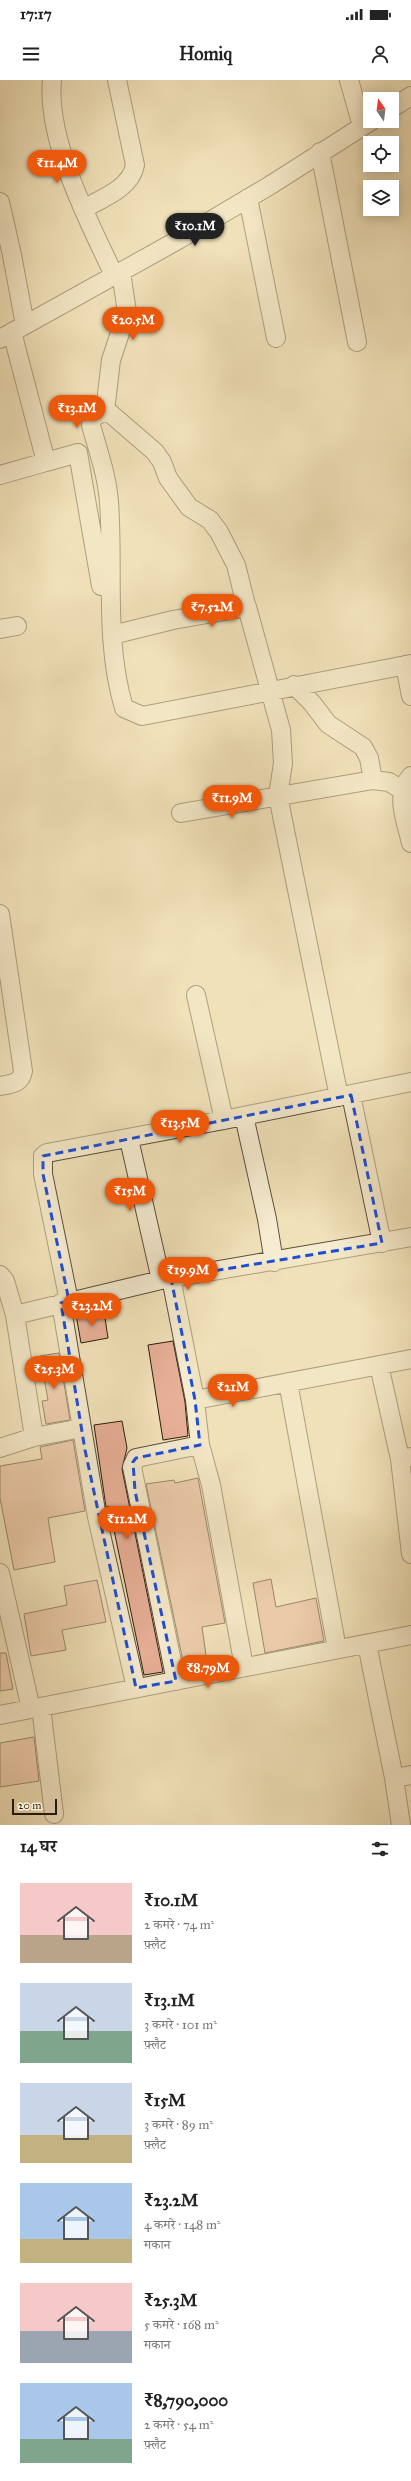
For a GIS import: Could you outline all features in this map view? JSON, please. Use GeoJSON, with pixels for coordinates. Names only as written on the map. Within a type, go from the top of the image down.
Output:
{"type":"FeatureCollection","features":[{"type":"Feature","properties":{"kind":"street"},"geometry":{"type":"LineString","coordinates":[[52,80],[52,106],[66,166],[83,209],[118,274],[127,312],[111,360],[105,411]]}},
{"type":"Feature","properties":{"kind":"street"},"geometry":{"type":"LineString","coordinates":[[83,209],[127,183],[133,176],[135,165],[117,80]]}},
{"type":"Feature","properties":{"kind":"street"},"geometry":{"type":"LineString","coordinates":[[348,80],[363,117]]}},
{"type":"Feature","properties":{"kind":"street"},"geometry":{"type":"LineString","coordinates":[[399,104],[411,96]]}},
{"type":"Feature","properties":{"kind":"street"},"geometry":{"type":"LineString","coordinates":[[12,332],[118,274],[248,198],[363,126]]}},
{"type":"Feature","properties":{"kind":"street"},"geometry":{"type":"LineString","coordinates":[[320,152],[356,342]]}},
{"type":"Feature","properties":{"kind":"street"},"geometry":{"type":"LineString","coordinates":[[248,198],[276,338]]}},
{"type":"Feature","properties":{"kind":"street"},"geometry":{"type":"LineString","coordinates":[[0,202],[12,255],[12,332],[46,462]]}},
{"type":"Feature","properties":{"kind":"street"},"geometry":{"type":"LineString","coordinates":[[105,411],[155,452],[162,462],[168,478],[189,507],[210,520],[219,532],[236,565],[281,730],[283,746],[278,796],[345,1096],[382,1243]]}},
{"type":"Feature","properties":{"kind":"street"},"geometry":{"type":"LineString","coordinates":[[105,411],[92,418],[91,425],[107,481],[112,635],[124,708],[142,716],[408,664],[411,696]]}},
{"type":"Feature","properties":{"kind":"street"},"geometry":{"type":"LineString","coordinates":[[0,475],[78,453],[102,593],[111,606]]}},
{"type":"Feature","properties":{"kind":"street"},"geometry":{"type":"LineString","coordinates":[[112,635],[246,605]]}},
{"type":"Feature","properties":{"kind":"street"},"geometry":{"type":"LineString","coordinates":[[294,686],[312,703],[328,724],[363,747],[369,758],[373,780]]}},
{"type":"Feature","properties":{"kind":"street"},"geometry":{"type":"LineString","coordinates":[[181,813],[373,780],[406,783],[401,798],[411,843]]}},
{"type":"Feature","properties":{"kind":"street"},"geometry":{"type":"LineString","coordinates":[[0,914],[23,1071],[22,1078],[18,1082],[0,1086]]}},
{"type":"Feature","properties":{"kind":"street"},"geometry":{"type":"LineString","coordinates":[[196,995],[224,1120]]}},
{"type":"Feature","properties":{"kind":"street"},"geometry":{"type":"LineString","coordinates":[[136,1688],[97,1516],[82,1428],[65,1302],[43,1174],[43,1156],[411,1082]]}},
{"type":"Feature","properties":{"kind":"street"},"geometry":{"type":"LineString","coordinates":[[244,1116],[267,1219],[274,1262]]}},
{"type":"Feature","properties":{"kind":"street"},"geometry":{"type":"LineString","coordinates":[[129,1139],[166,1279],[195,1400],[200,1445],[211,1485],[244,1667]]}},
{"type":"Feature","properties":{"kind":"street"},"geometry":{"type":"LineString","coordinates":[[15,1315],[166,1279],[411,1238]]}},
{"type":"Feature","properties":{"kind":"street"},"geometry":{"type":"LineString","coordinates":[[0,1276],[5,1281],[15,1315],[34,1437]]}},
{"type":"Feature","properties":{"kind":"street"},"geometry":{"type":"LineString","coordinates":[[195,1400],[411,1359]]}},
{"type":"Feature","properties":{"kind":"street"},"geometry":{"type":"LineString","coordinates":[[379,1365],[405,1458],[411,1554]]}},
{"type":"Feature","properties":{"kind":"street"},"geometry":{"type":"LineString","coordinates":[[288,1382],[337,1649]]}},
{"type":"Feature","properties":{"kind":"street"},"geometry":{"type":"LineString","coordinates":[[0,1448],[34,1437],[82,1428]]}},
{"type":"Feature","properties":{"kind":"street"},"geometry":{"type":"LineString","coordinates":[[176,1680],[132,1467],[136,1458],[200,1445]]}},
{"type":"Feature","properties":{"kind":"street"},"geometry":{"type":"LineString","coordinates":[[0,1573],[36,1708],[54,1814]]}},
{"type":"Feature","properties":{"kind":"street"},"geometry":{"type":"LineString","coordinates":[[0,1715],[411,1635]]}},
{"type":"Feature","properties":{"kind":"street"},"geometry":{"type":"LineString","coordinates":[[367,1644],[402,1777],[401,1825]]}},
{"type":"Feature","properties":{"kind":"highlighted area"},"geometry":{"type":"Polygon","coordinates":[[[351,1095],[382,1243],[171,1278],[195,1400],[200,1445],[136,1458],[133,1462],[135,1491],[176,1681],[136,1688],[85,1450],[61,1303],[69,1301],[43,1174],[43,1156],[351,1095]]]}},
{"type":"Feature","properties":{"kind":"building"},"geometry":{"type":"Polygon","coordinates":[[[104,1311],[108,1338],[81,1343],[76,1315],[104,1311]]]}},
{"type":"Feature","properties":{"kind":"building"},"geometry":{"type":"Polygon","coordinates":[[[173,1341],[185,1402],[188,1436],[163,1440],[148,1345],[173,1341]]]}},
{"type":"Feature","properties":{"kind":"building"},"geometry":{"type":"Polygon","coordinates":[[[59,1353],[70,1420],[46,1424],[42,1401],[48,1400],[40,1356],[59,1353]]]}},
{"type":"Feature","properties":{"kind":"building"},"geometry":{"type":"Polygon","coordinates":[[[122,1421],[127,1448],[122,1469],[163,1672],[144,1675],[109,1506],[106,1507],[94,1425],[122,1421]]]}},
{"type":"Feature","properties":{"kind":"building"},"geometry":{"type":"Polygon","coordinates":[[[73,1440],[85,1511],[48,1518],[55,1562],[14,1570],[0,1498],[0,1466],[42,1459],[40,1447],[73,1440]]]}},
{"type":"Feature","properties":{"kind":"building"},"geometry":{"type":"Polygon","coordinates":[[[198,1478],[225,1623],[202,1627],[207,1662],[184,1666],[146,1484],[174,1480],[175,1483],[198,1478]]]}},
{"type":"Feature","properties":{"kind":"building"},"geometry":{"type":"Polygon","coordinates":[[[271,1579],[276,1607],[316,1598],[324,1641],[265,1653],[253,1583],[271,1579]]]}},
{"type":"Feature","properties":{"kind":"building"},"geometry":{"type":"Polygon","coordinates":[[[97,1580],[106,1622],[62,1630],[66,1650],[31,1656],[24,1614],[67,1605],[64,1586],[97,1580]]]}},
{"type":"Feature","properties":{"kind":"building"},"geometry":{"type":"Polygon","coordinates":[[[0,1653],[6,1653],[13,1689],[0,1691],[0,1653]]]}},
{"type":"Feature","properties":{"kind":"building"},"geometry":{"type":"Polygon","coordinates":[[[34,1737],[39,1781],[0,1787],[0,1743],[34,1737]]]}}]}
